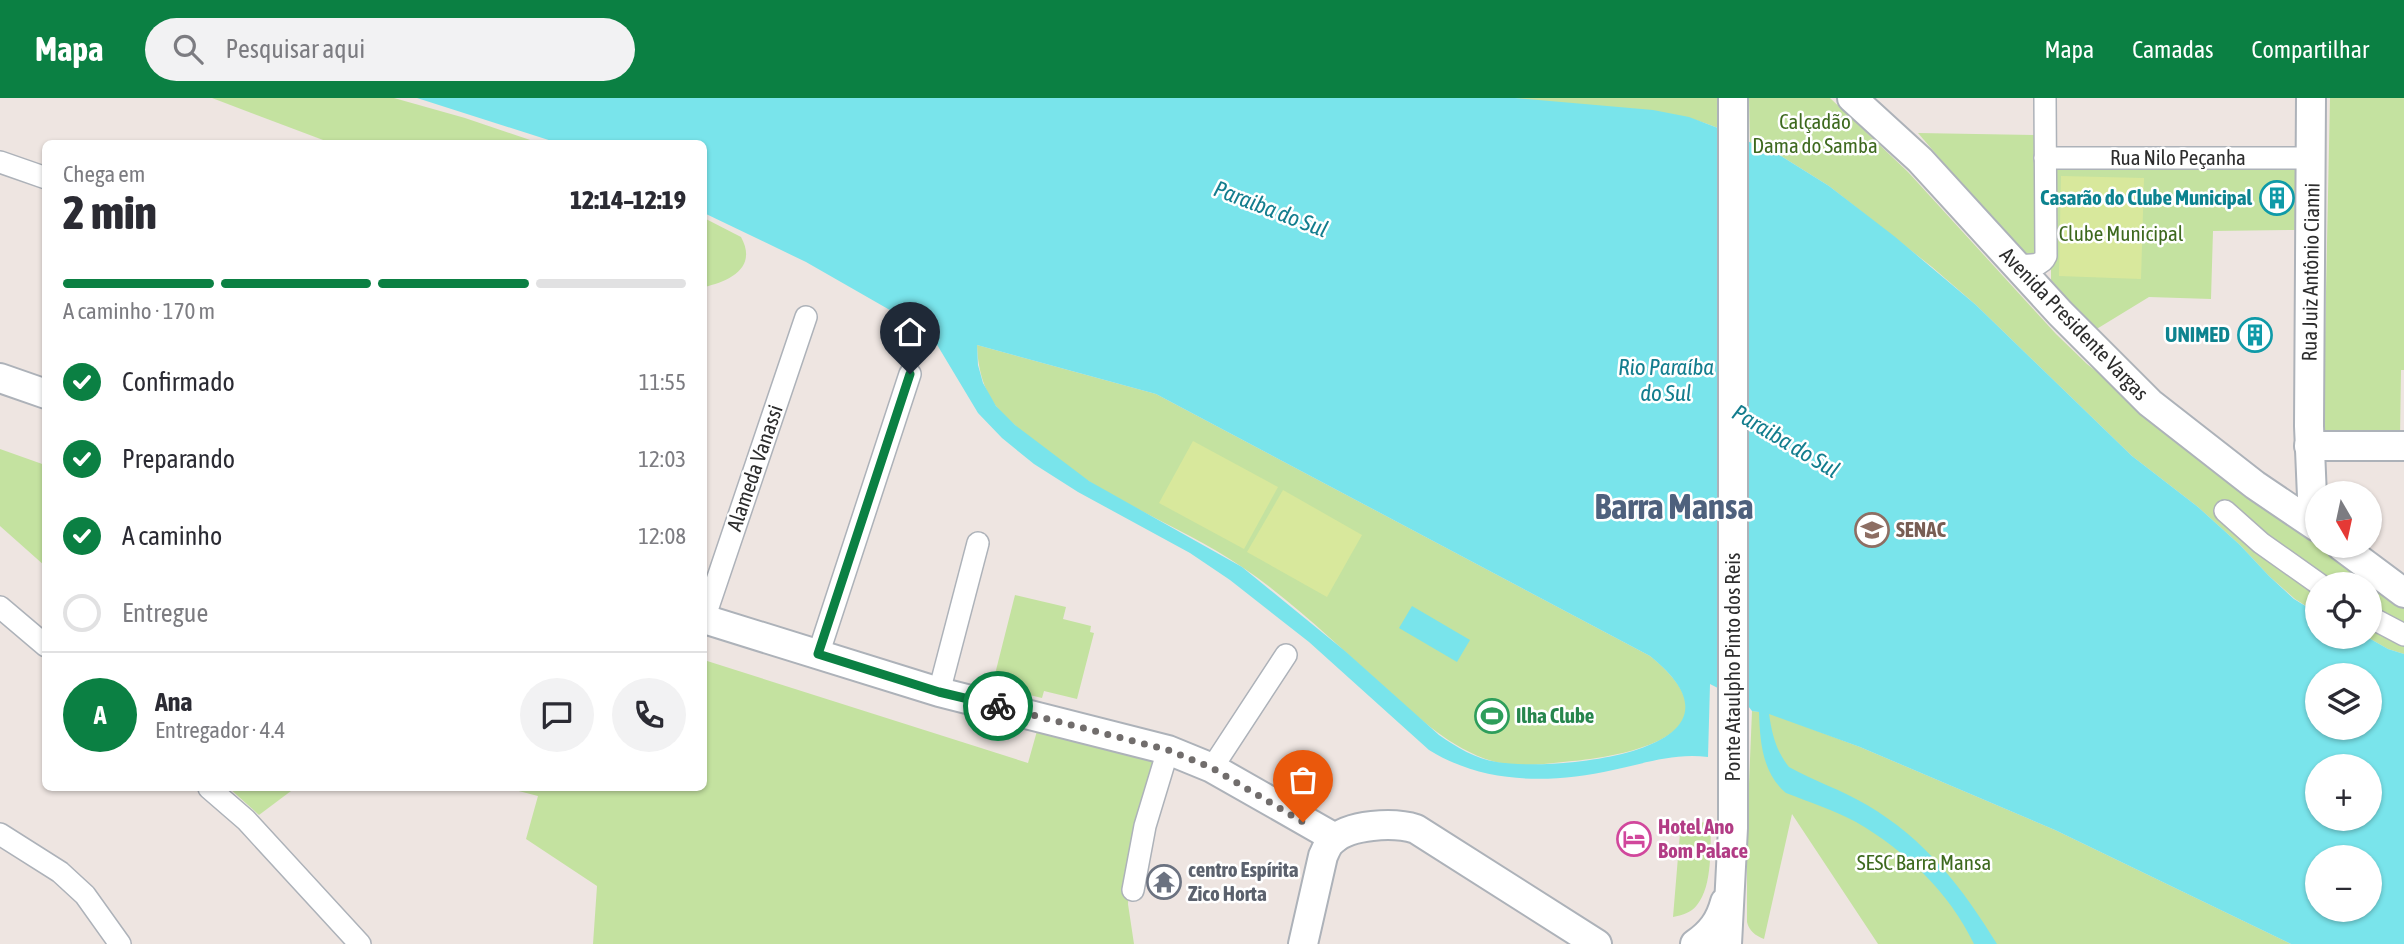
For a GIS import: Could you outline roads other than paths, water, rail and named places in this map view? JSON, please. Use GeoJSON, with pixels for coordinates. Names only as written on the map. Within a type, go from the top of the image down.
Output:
{"type":"FeatureCollection","features":[{"type":"Feature","properties":{"kind":"street"},"geometry":{"type":"LineString","coordinates":[[2016,265],[2035,265],[2045,258],[2045,98]]}},
{"type":"Feature","properties":{"kind":"street","name":"Rua Juiz Antônio Cianni"},"geometry":{"type":"LineString","coordinates":[[2311,98],[2311,481]]}},
{"type":"Feature","properties":{"kind":"street","name":"Avenida Presidente Vargas"},"geometry":{"type":"LineString","coordinates":[[1856,100],[1928,168],[2118,373],[2150,403],[2261,489],[2305,519]]}},
{"type":"Feature","properties":{"kind":"street","name":"Ponte Ataulpho Pinto dos Reis"},"geometry":{"type":"LineString","coordinates":[[1727,944],[1733,828],[1733,107]]}},
{"type":"Feature","properties":{"kind":"street","name":"Rua Nilo Peçanha"},"geometry":{"type":"LineString","coordinates":[[2045,158],[2312,158]]}},
{"type":"Feature","properties":{"kind":"street"},"geometry":{"type":"LineString","coordinates":[[0,162],[42,176]]}},
{"type":"Feature","properties":{"kind":"street","name":"Alameda Vanassi"},"geometry":{"type":"LineString","coordinates":[[707,610],[806,317]]}},
{"type":"Feature","properties":{"kind":"street"},"geometry":{"type":"LineString","coordinates":[[818,654],[910,374]]}},
{"type":"Feature","properties":{"kind":"street"},"geometry":{"type":"LineString","coordinates":[[0,378],[42,393]]}},
{"type":"Feature","properties":{"kind":"street"},"geometry":{"type":"LineString","coordinates":[[2309,446],[2404,446]]}},
{"type":"Feature","properties":{"kind":"street","name":"Rua Juiz Antônio Cianni"},"geometry":{"type":"LineString","coordinates":[[2261,489],[2282,488],[2299,479],[2306,467],[2309,446]]}},
{"type":"Feature","properties":{"kind":"street"},"geometry":{"type":"LineString","coordinates":[[2225,511],[2261,543],[2305,574]]}},
{"type":"Feature","properties":{"kind":"street"},"geometry":{"type":"LineString","coordinates":[[939,692],[978,543]]}},
{"type":"Feature","properties":{"kind":"street"},"geometry":{"type":"LineString","coordinates":[[2358,558],[2404,593]]}},
{"type":"Feature","properties":{"kind":"street"},"geometry":{"type":"LineString","coordinates":[[0,607],[42,643]]}},
{"type":"Feature","properties":{"kind":"street"},"geometry":{"type":"LineString","coordinates":[[707,620],[939,692],[1168,750],[1212,768],[1335,838]]}},
{"type":"Feature","properties":{"kind":"street"},"geometry":{"type":"LineString","coordinates":[[2382,623],[2404,635]]}},
{"type":"Feature","properties":{"kind":"street"},"geometry":{"type":"LineString","coordinates":[[1212,768],[1286,655]]}},
{"type":"Feature","properties":{"kind":"street"},"geometry":{"type":"LineString","coordinates":[[1133,890],[1145,826],[1168,750]]}},
{"type":"Feature","properties":{"kind":"street"},"geometry":{"type":"LineString","coordinates":[[212,791],[246,820],[360,944]]}},
{"type":"Feature","properties":{"kind":"street"},"geometry":{"type":"LineString","coordinates":[[1303,944],[1328,844],[1335,838],[1363,828],[1385,825],[1405,825],[1416,829],[1597,944]]}},
{"type":"Feature","properties":{"kind":"street"},"geometry":{"type":"LineString","coordinates":[[0,834],[61,872],[85,894],[120,944]]}},
{"type":"Feature","properties":{"kind":"street"},"geometry":{"type":"LineString","coordinates":[[1695,944],[1707,936],[1716,924],[1730,883]]}},
{"type":"Feature","properties":{"kind":"water","name":"Rio Paraíba do Sul"},"geometry":{"type":"Polygon","coordinates":[[[417,98],[1515,98],[1653,110],[1689,117],[1718,128],[1781,156],[1829,186],[1976,305],[2132,456],[2198,507],[2269,576],[2305,606],[2305,649],[2382,649],[2382,646],[2404,654],[2404,944],[2291,944],[2055,830],[1860,747],[1769,714],[1775,742],[1789,767],[1888,818],[1941,866],[1997,944],[1974,944],[1939,890],[1892,846],[1848,818],[1786,793],[1767,766],[1759,712],[1752,711],[1745,702],[1710,684],[1708,757],[1672,758],[1589,775],[1542,779],[1495,775],[1450,761],[1429,750],[1309,642],[1230,580],[1190,553],[1078,492],[1034,464],[1002,438],[978,413],[930,333],[806,262],[707,214],[707,140],[549,140],[417,98]],[[977,345],[978,365],[983,383],[996,406],[1015,425],[1089,481],[1242,567],[1345,651],[1439,735],[1467,752],[1497,762],[1526,764],[1603,758],[1641,748],[1670,734],[1684,714],[1680,688],[1650,656],[1156,394],[977,345]]]}},
{"type":"Feature","properties":{"kind":"water"},"geometry":{"type":"Polygon","coordinates":[[[1412,606],[1470,640],[1457,662],[1399,628],[1412,606]]]}},
{"type":"Feature","properties":{"kind":"place","name":"Casarão do Clube Municipal"},"geometry":{"type":"Point","coordinates":[2277,198]}},
{"type":"Feature","properties":{"kind":"place","name":"UNIMED"},"geometry":{"type":"Point","coordinates":[2255,335]}},
{"type":"Feature","properties":{"kind":"place","name":"SENAC"},"geometry":{"type":"Point","coordinates":[1872,530]}},
{"type":"Feature","properties":{"kind":"place","name":"Ilha Clube"},"geometry":{"type":"Point","coordinates":[1492,716]}},
{"type":"Feature","properties":{"kind":"place","name":"Hotel Ano Bom Palace"},"geometry":{"type":"Point","coordinates":[1634,839]}},
{"type":"Feature","properties":{"kind":"place","name":"centro Espírita Zico Horta"},"geometry":{"type":"Point","coordinates":[1164,882]}},
{"type":"Feature","properties":{"kind":"district","name":"Barra Mansa"},"geometry":{"type":"Point","coordinates":[1674,507]}},
{"type":"Feature","properties":{"kind":"park label","name":"Calçadão Dama do Samba"},"geometry":{"type":"Point","coordinates":[1815,134]}},
{"type":"Feature","properties":{"kind":"park label","name":"Clube Municipal"},"geometry":{"type":"Point","coordinates":[2121,234]}},
{"type":"Feature","properties":{"kind":"park label","name":"SESC Barra Mansa"},"geometry":{"type":"Point","coordinates":[1924,863]}},
{"type":"Feature","properties":{"kind":"water label","name":"Paraiba do Sul"},"geometry":{"type":"Point","coordinates":[1271,209]}},
{"type":"Feature","properties":{"kind":"water label","name":"Paraiba do Sul"},"geometry":{"type":"Point","coordinates":[1786,441]}}]}
